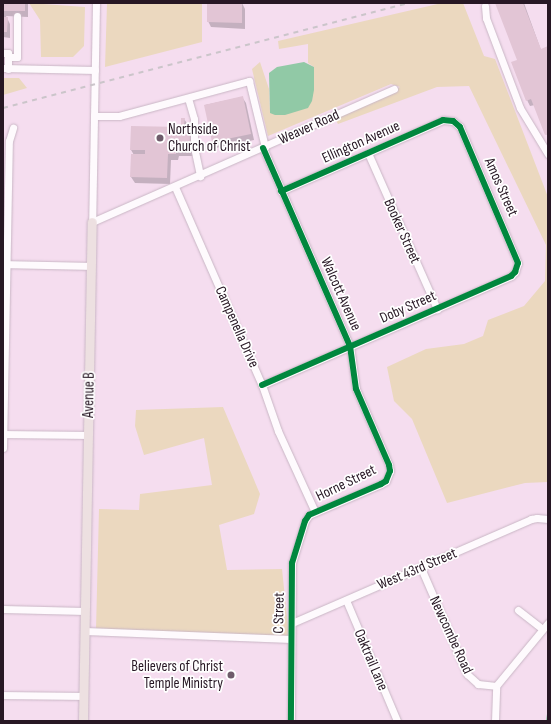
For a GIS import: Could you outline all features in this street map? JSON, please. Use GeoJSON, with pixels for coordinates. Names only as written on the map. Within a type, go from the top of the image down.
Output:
{"type":"FeatureCollection","features":[{"type":"Feature","properties":{"kind":"main road","name":"Avenue B"},"geometry":{"type":"LineString","coordinates":[[83,721],[92,222]]}},
{"type":"Feature","properties":{"kind":"street","name":"Avenue B"},"geometry":{"type":"LineString","coordinates":[[92,222],[96,3]]}},
{"type":"Feature","properties":{"kind":"street"},"geometry":{"type":"LineString","coordinates":[[485,6],[486,18],[520,108],[548,154]]}},
{"type":"Feature","properties":{"kind":"street"},"geometry":{"type":"LineString","coordinates":[[17,16],[17,57],[5,55],[5,68],[95,70]]}},
{"type":"Feature","properties":{"kind":"street","name":"Walcott Avenue"},"geometry":{"type":"LineString","coordinates":[[188,98],[249,81],[264,147],[281,191],[350,346],[356,389],[389,465],[389,476]]}},
{"type":"Feature","properties":{"kind":"street","name":"Weaver Road"},"geometry":{"type":"LineString","coordinates":[[92,222],[200,176],[394,89]]}},
{"type":"Feature","properties":{"kind":"street"},"geometry":{"type":"LineString","coordinates":[[94,116],[119,116],[188,98],[194,119],[194,144],[200,176]]}},
{"type":"Feature","properties":{"kind":"street","name":"Ellington Avenue"},"geometry":{"type":"LineString","coordinates":[[281,191],[443,120],[453,121]]}},
{"type":"Feature","properties":{"kind":"street","name":"Amos Street"},"geometry":{"type":"LineString","coordinates":[[453,121],[460,127],[518,258],[518,268]]}},
{"type":"Feature","properties":{"kind":"street"},"geometry":{"type":"LineString","coordinates":[[3,448],[5,264],[9,141],[13,128]]}},
{"type":"Feature","properties":{"kind":"street","name":"Booker Street"},"geometry":{"type":"LineString","coordinates":[[368,153],[437,309]]}},
{"type":"Feature","properties":{"kind":"street","name":"Campenella Drive"},"geometry":{"type":"LineString","coordinates":[[175,187],[262,385],[278,431],[315,512]]}},
{"type":"Feature","properties":{"kind":"street"},"geometry":{"type":"LineString","coordinates":[[5,264],[91,266]]}},
{"type":"Feature","properties":{"kind":"street","name":"Doby Street"},"geometry":{"type":"LineString","coordinates":[[262,385],[511,276],[518,268]]}},
{"type":"Feature","properties":{"kind":"street"},"geometry":{"type":"LineString","coordinates":[[3,434],[88,436]]}},
{"type":"Feature","properties":{"kind":"street","name":"Horne Street"},"geometry":{"type":"LineString","coordinates":[[315,512],[381,484],[389,476]]}},
{"type":"Feature","properties":{"kind":"street","name":"C Street"},"geometry":{"type":"LineString","coordinates":[[290,721],[292,563],[295,549],[305,521],[309,515],[315,512]]}},
{"type":"Feature","properties":{"kind":"street","name":"West 43rd Street"},"geometry":{"type":"LineString","coordinates":[[292,623],[531,519],[545,518]]}},
{"type":"Feature","properties":{"kind":"street","name":"Newcombe Road"},"geometry":{"type":"LineString","coordinates":[[421,568],[470,678],[478,684],[496,686]]}},
{"type":"Feature","properties":{"kind":"street","name":"Oaktrail Lane"},"geometry":{"type":"LineString","coordinates":[[346,600],[397,721]]}},
{"type":"Feature","properties":{"kind":"street"},"geometry":{"type":"LineString","coordinates":[[3,609],[85,611]]}},
{"type":"Feature","properties":{"kind":"street"},"geometry":{"type":"LineString","coordinates":[[518,610],[542,630]]}},
{"type":"Feature","properties":{"kind":"street"},"geometry":{"type":"LineString","coordinates":[[495,721],[496,686],[548,623]]}},
{"type":"Feature","properties":{"kind":"street"},"geometry":{"type":"LineString","coordinates":[[85,631],[291,639]]}},
{"type":"Feature","properties":{"kind":"street"},"geometry":{"type":"LineString","coordinates":[[3,694],[84,696]]}},
{"type":"Feature","properties":{"kind":"shaded area"},"geometry":{"type":"Polygon","coordinates":[[[29,3],[85,7],[84,46],[73,57],[41,57],[40,20],[29,3]]]}},
{"type":"Feature","properties":{"kind":"shaded area"},"geometry":{"type":"Polygon","coordinates":[[[107,3],[202,3],[202,42],[105,67],[107,3]]]}},
{"type":"Feature","properties":{"kind":"shaded area"},"geometry":{"type":"Polygon","coordinates":[[[442,3],[463,3],[484,56],[495,59],[548,197],[548,482],[525,483],[447,503],[412,419],[394,401],[387,367],[426,349],[464,344],[483,336],[488,320],[524,306],[545,281],[546,245],[469,86],[437,87],[338,124],[335,119],[400,87],[391,84],[268,136],[252,69],[260,62],[269,89],[270,113],[312,101],[314,67],[308,63],[308,44],[279,49],[278,41],[442,3]]]}},
{"type":"Feature","properties":{"kind":"shaded area"},"geometry":{"type":"Polygon","coordinates":[[[304,62],[314,67],[314,90],[312,101],[308,108],[285,115],[275,115],[270,113],[269,73],[277,67],[304,62]]]}},
{"type":"Feature","properties":{"kind":"shaded area"},"geometry":{"type":"Polygon","coordinates":[[[3,78],[19,78],[27,88],[3,95],[3,78]]]}},
{"type":"Feature","properties":{"kind":"shaded area"},"geometry":{"type":"Polygon","coordinates":[[[223,407],[260,494],[254,514],[219,525],[227,570],[282,569],[289,636],[96,629],[99,509],[139,510],[140,494],[212,485],[204,438],[144,455],[135,426],[136,410],[223,407]]]}},
{"type":"Feature","properties":{"kind":"building"},"geometry":{"type":"Polygon","coordinates":[[[3,3],[25,3],[25,11],[3,11],[3,3]]]}},
{"type":"Feature","properties":{"kind":"building"},"geometry":{"type":"Polygon","coordinates":[[[207,3],[242,3],[242,23],[207,22],[207,3]]]}},
{"type":"Feature","properties":{"kind":"building"},"geometry":{"type":"Polygon","coordinates":[[[495,3],[523,3],[541,49],[548,46],[548,134],[545,135],[531,99],[526,101],[511,62],[517,60],[495,3]]]}},
{"type":"Feature","properties":{"kind":"building"},"geometry":{"type":"Polygon","coordinates":[[[3,17],[8,17],[7,32],[3,32],[3,17]]]}},
{"type":"Feature","properties":{"kind":"building"},"geometry":{"type":"Polygon","coordinates":[[[243,96],[251,134],[212,142],[204,105],[243,96]]]}},
{"type":"Feature","properties":{"kind":"building","name":"Northside Church of Christ"},"geometry":{"type":"Polygon","coordinates":[[[181,118],[185,118],[184,125],[191,125],[190,150],[176,150],[176,154],[168,154],[167,178],[130,177],[131,154],[145,154],[145,150],[130,150],[131,126],[181,127],[181,118]]]}},
{"type":"Feature","properties":{"kind":"waterway"},"geometry":{"type":"LineString","coordinates":[[547,721],[548,714]]}},
{"type":"Feature","properties":{"kind":"railway"},"geometry":{"type":"LineString","coordinates":[[3,108],[409,3]]}},
{"type":"Feature","properties":{"kind":"cycle path"},"geometry":{"type":"LineString","coordinates":[[262,385],[511,276],[515,272],[518,263],[460,127],[453,121],[443,120],[281,191]]}},
{"type":"Feature","properties":{"kind":"cycle path"},"geometry":{"type":"LineString","coordinates":[[263,148],[350,346],[356,389],[389,465],[390,471],[386,481],[381,484],[309,515],[305,521],[292,563],[291,721]]}},
{"type":"Feature","properties":{"kind":"place","name":"Northside Church of Christ"},"geometry":{"type":"Point","coordinates":[160,138]}},
{"type":"Feature","properties":{"kind":"place","name":"Believers of Christ Temple Ministry"},"geometry":{"type":"Point","coordinates":[231,675]}}]}
